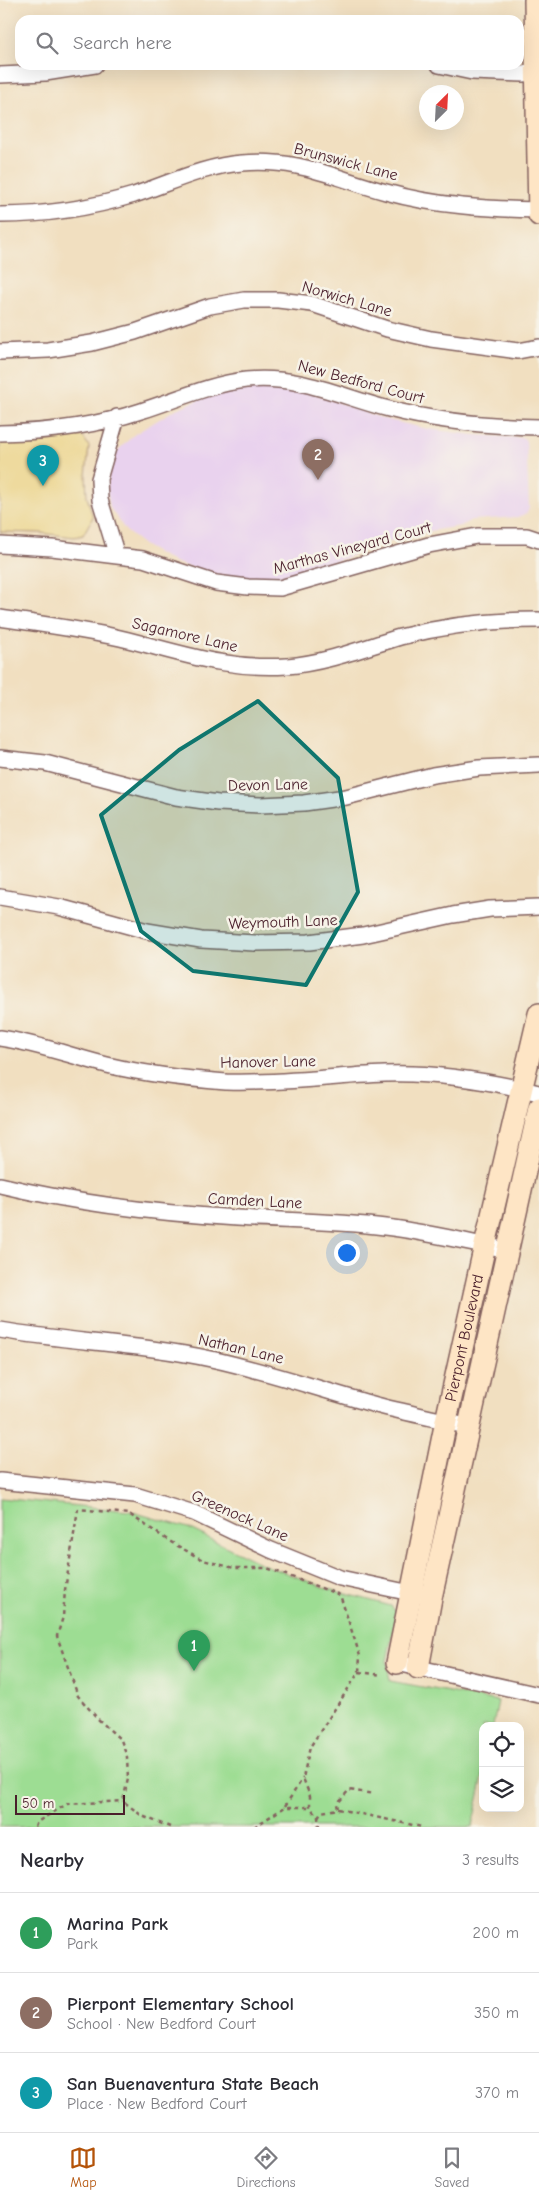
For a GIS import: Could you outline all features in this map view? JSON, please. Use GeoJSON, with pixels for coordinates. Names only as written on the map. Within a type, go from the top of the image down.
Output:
{"type":"FeatureCollection","features":[{"type":"Feature","properties":{"kind":"street"},"geometry":{"type":"LineString","coordinates":[[535,0],[538,70],[539,215]]}},
{"type":"Feature","properties":{"kind":"street"},"geometry":{"type":"LineString","coordinates":[[0,75],[45,74],[67,70]]}},
{"type":"Feature","properties":{"kind":"street"},"geometry":{"type":"LineString","coordinates":[[463,70],[524,74],[538,70]]}},
{"type":"Feature","properties":{"kind":"street","name":"Brunswick Lane"},"geometry":{"type":"LineString","coordinates":[[0,215],[30,214],[90,206],[134,195],[208,168],[242,163],[276,162],[310,167],[386,192],[429,202],[473,208],[539,210]]}},
{"type":"Feature","properties":{"kind":"street","name":"Norwich Lane"},"geometry":{"type":"LineString","coordinates":[[0,352],[48,350],[92,343],[135,332],[210,306],[244,300],[278,300],[312,304],[387,329],[431,339],[518,351],[539,347]]}},
{"type":"Feature","properties":{"kind":"street","name":"New Bedford Court"},"geometry":{"type":"LineString","coordinates":[[0,433],[51,430],[117,418],[214,386],[246,380],[280,380],[312,384],[387,409],[431,419],[476,425],[539,427]]}},
{"type":"Feature","properties":{"kind":"street"},"geometry":{"type":"LineString","coordinates":[[117,418],[99,479],[100,500],[117,556]]}},
{"type":"Feature","properties":{"kind":"street","name":"Marthas Vineyard Court"},"geometry":{"type":"LineString","coordinates":[[0,545],[52,548],[143,558],[216,583],[280,588],[429,545],[477,536],[527,536],[539,540]]}},
{"type":"Feature","properties":{"kind":"street","name":"Sagamore Lane"},"geometry":{"type":"LineString","coordinates":[[0,618],[61,626],[119,638],[212,662],[250,666],[288,666],[325,660],[400,637],[441,628],[482,622],[539,620]]}},
{"type":"Feature","properties":{"kind":"street","name":"Devon Lane"},"geometry":{"type":"LineString","coordinates":[[0,758],[44,762],[176,796],[218,803],[261,805],[304,804],[346,797],[433,776],[479,768],[539,765]]}},
{"type":"Feature","properties":{"kind":"street","name":"Weymouth Lane"},"geometry":{"type":"LineString","coordinates":[[0,897],[58,907],[147,931],[201,940],[255,943],[309,942],[363,935],[453,915],[490,909],[539,907]]}},
{"type":"Feature","properties":{"kind":"street","name":"Pierpont Boulevard"},"geometry":{"type":"LineString","coordinates":[[390,1669],[410,1593],[485,1245],[531,1091],[539,1014]]}},
{"type":"Feature","properties":{"kind":"street","name":"Hanover Lane"},"geometry":{"type":"LineString","coordinates":[[0,1038],[108,1065],[167,1076],[227,1082],[287,1082],[386,1074],[425,1075],[463,1078],[531,1091]]}},
{"type":"Feature","properties":{"kind":"street","name":"Pierpont Boulevard"},"geometry":{"type":"LineString","coordinates":[[418,1668],[431,1598],[539,1108]]}},
{"type":"Feature","properties":{"kind":"street","name":"Camden Lane"},"geometry":{"type":"LineString","coordinates":[[0,1185],[36,1194],[103,1205],[190,1215],[383,1227],[427,1233],[508,1250]]}},
{"type":"Feature","properties":{"kind":"street","name":"Nathan Lane"},"geometry":{"type":"LineString","coordinates":[[0,1330],[46,1338],[154,1349],[210,1358],[265,1371],[376,1405],[469,1427]]}},
{"type":"Feature","properties":{"kind":"street","name":"Greenock Lane"},"geometry":{"type":"LineString","coordinates":[[0,1481],[135,1496],[194,1513],[271,1550],[340,1578],[431,1598]]}},
{"type":"Feature","properties":{"kind":"street"},"geometry":{"type":"LineString","coordinates":[[390,1669],[418,1668],[539,1696]]}},
{"type":"Feature","properties":{"kind":"path"},"geometry":{"type":"LineString","coordinates":[[123,1801],[128,1779],[127,1757],[121,1740],[98,1719],[78,1696],[57,1636],[63,1616],[65,1590],[78,1509],[129,1514],[169,1541],[203,1560],[234,1568],[267,1568],[340,1595],[360,1656],[359,1672],[310,1747],[303,1778],[284,1807],[254,1827]]}},
{"type":"Feature","properties":{"kind":"path"},"geometry":{"type":"LineString","coordinates":[[359,1672],[390,1669]]}},
{"type":"Feature","properties":{"kind":"path"},"geometry":{"type":"LineString","coordinates":[[303,1778],[310,1796],[310,1807],[318,1817],[319,1827]]}},
{"type":"Feature","properties":{"kind":"path"},"geometry":{"type":"LineString","coordinates":[[338,1809],[337,1804],[349,1790],[374,1794]]}},
{"type":"Feature","properties":{"kind":"path"},"geometry":{"type":"LineString","coordinates":[[35,1827],[37,1822],[67,1804],[123,1801],[142,1816],[170,1827]]}},
{"type":"Feature","properties":{"kind":"path"},"geometry":{"type":"LineString","coordinates":[[284,1807],[310,1807]]}},
{"type":"Feature","properties":{"kind":"path"},"geometry":{"type":"LineString","coordinates":[[318,1817],[321,1812],[338,1809],[422,1827]]}},
{"type":"Feature","properties":{"kind":"highlighted area"},"geometry":{"type":"Polygon","coordinates":[[[258,701],[338,778],[358,892],[306,985],[193,971],[141,931],[101,815],[179,750],[258,701]]]}},
{"type":"Feature","properties":{"kind":"shaded area"},"geometry":{"type":"Polygon","coordinates":[[[275,386],[308,391],[384,419],[428,429],[473,435],[524,438],[526,441],[529,508],[527,513],[518,517],[471,520],[460,526],[389,541],[316,569],[258,580],[221,577],[174,562],[145,546],[126,531],[110,508],[107,490],[109,470],[117,451],[135,434],[176,409],[211,395],[242,387],[275,386]]]}},
{"type":"Feature","properties":{"kind":"green space"},"geometry":{"type":"Polygon","coordinates":[[[0,1498],[129,1511],[188,1528],[262,1564],[332,1590],[391,1606],[397,1613],[387,1661],[390,1681],[498,1701],[494,1722],[479,1722],[479,1795],[472,1827],[0,1827],[0,1498]]]}},
{"type":"Feature","properties":{"kind":"sand"},"geometry":{"type":"Polygon","coordinates":[[[76,435],[83,437],[89,446],[86,476],[87,497],[93,517],[83,535],[74,537],[40,533],[0,532],[0,442],[76,435]]]}},
{"type":"Feature","properties":{"kind":"place","name":"Pierpont Elementary School"},"geometry":{"type":"Point","coordinates":[318,480]}},
{"type":"Feature","properties":{"kind":"place","name":"San Buenaventura State Beach"},"geometry":{"type":"Point","coordinates":[43,486]}},
{"type":"Feature","properties":{"kind":"place","name":"Marina Park"},"geometry":{"type":"Point","coordinates":[194,1671]}}]}
